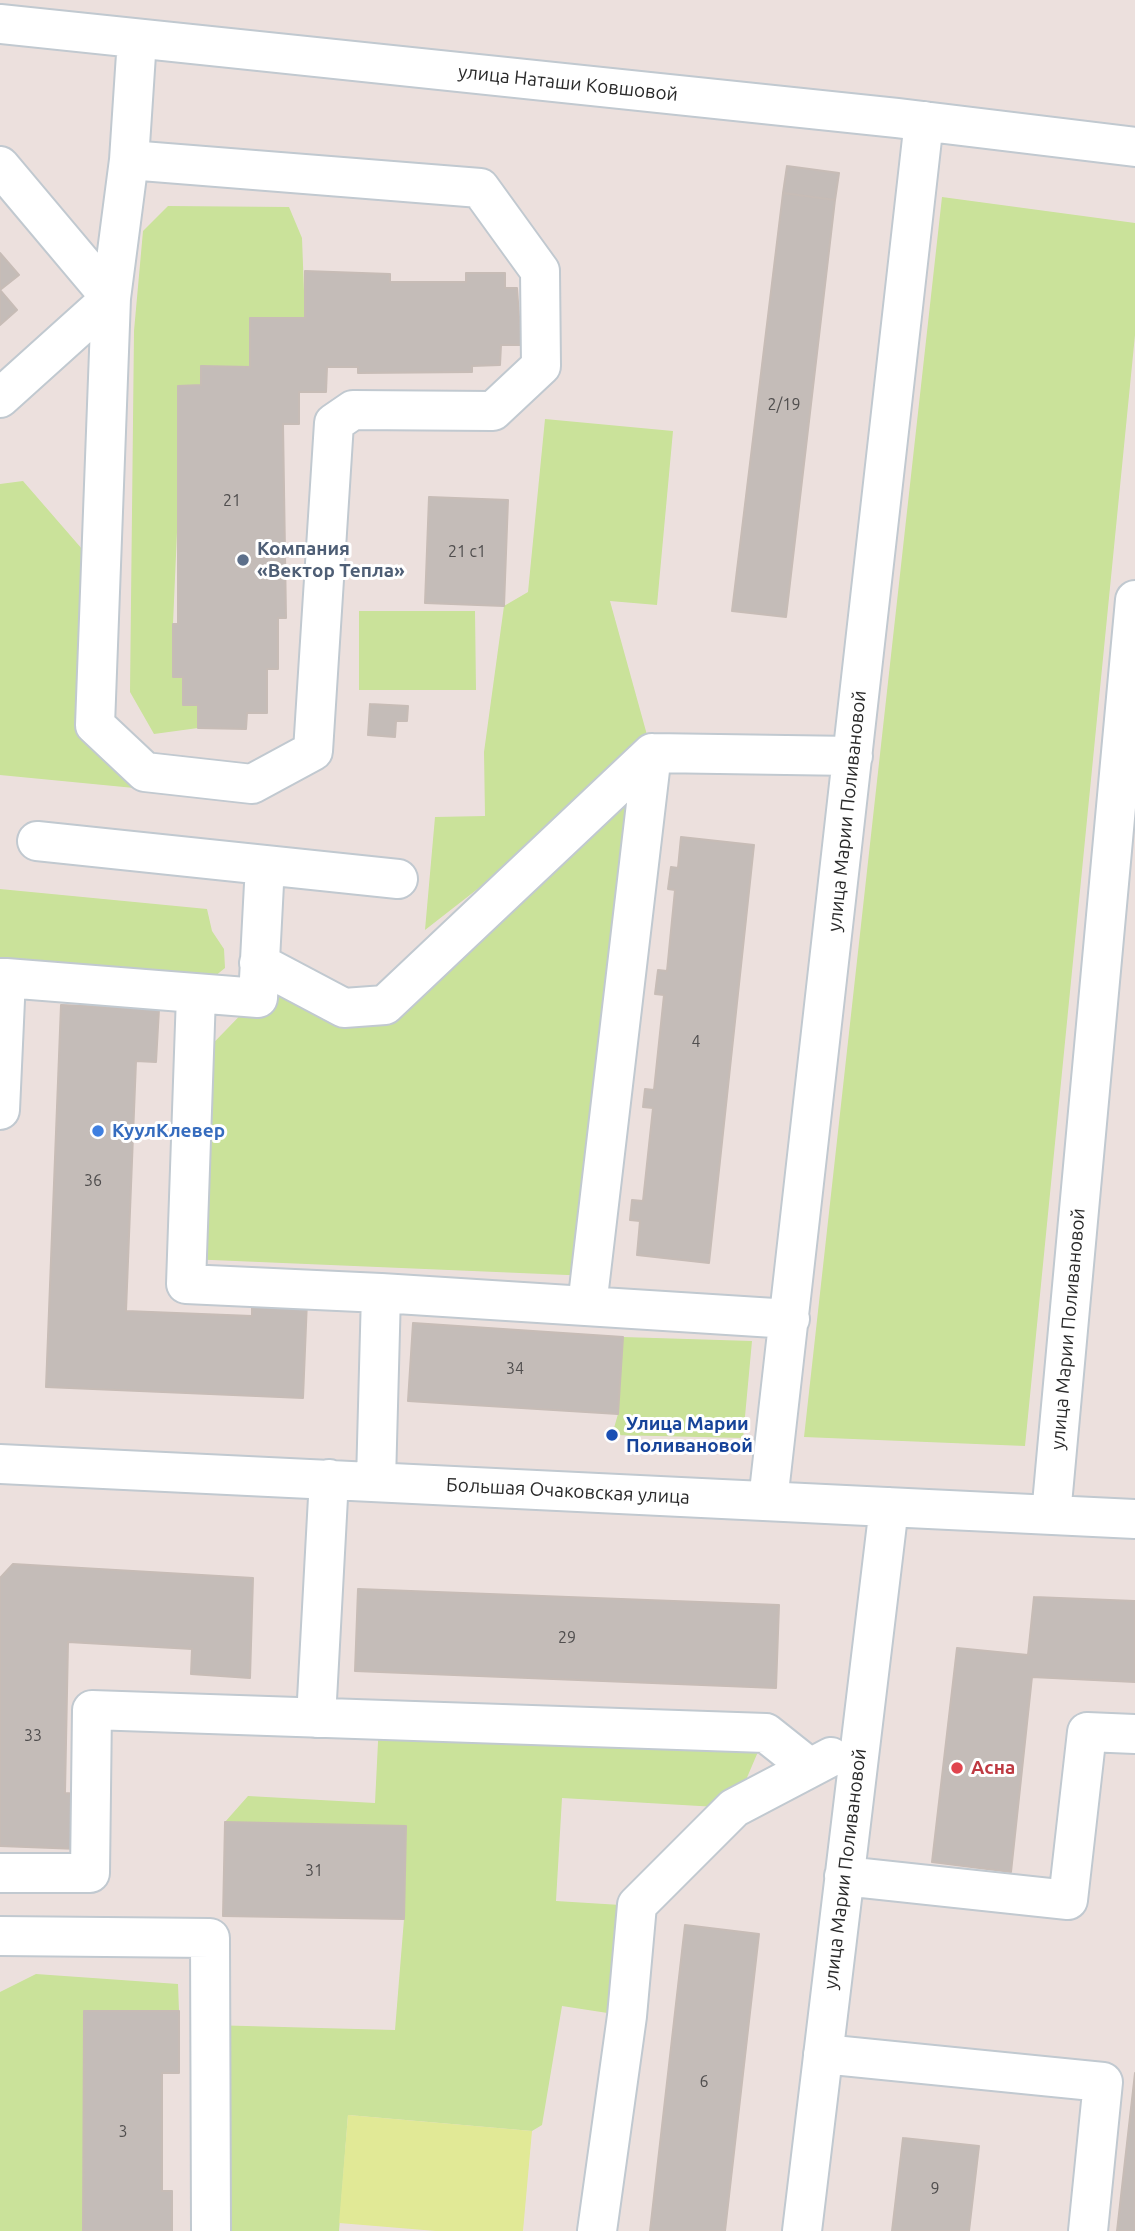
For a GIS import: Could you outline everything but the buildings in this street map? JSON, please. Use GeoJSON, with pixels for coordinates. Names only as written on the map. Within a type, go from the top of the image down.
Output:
{"type":"FeatureCollection","features":[{"type":"Feature","properties":{"kind":"street","name":"улица Наташи Ковшовой"},"geometry":{"type":"LineString","coordinates":[[0,24],[51,15],[137,39],[924,121],[1135,147]]}},
{"type":"Feature","properties":{"kind":"street"},"geometry":{"type":"LineString","coordinates":[[129,160],[480,188],[540,271],[541,366],[493,411],[353,411],[334,423],[313,751],[252,784],[145,772],[95,725],[107,464],[111,298],[129,160],[137,39]]}},
{"type":"Feature","properties":{"kind":"street","name":"улица Марии Поливановой"},"geometry":{"type":"LineString","coordinates":[[768,1501],[924,121]]}},
{"type":"Feature","properties":{"kind":"street"},"geometry":{"type":"LineString","coordinates":[[0,166],[111,298]]}},
{"type":"Feature","properties":{"kind":"street"},"geometry":{"type":"LineString","coordinates":[[0,398],[111,298]]}},
{"type":"Feature","properties":{"kind":"street","name":"улица Марии Поливановой"},"geometry":{"type":"LineString","coordinates":[[1051,1515],[1122,892],[1135,600]]}},
{"type":"Feature","properties":{"kind":"street"},"geometry":{"type":"LineString","coordinates":[[587,1306],[652,753]]}},
{"type":"Feature","properties":{"kind":"street"},"geometry":{"type":"LineString","coordinates":[[259,962],[344,1007],[385,1006],[652,753],[853,756]]}},
{"type":"Feature","properties":{"kind":"street"},"geometry":{"type":"LineString","coordinates":[[37,841],[398,879]]}},
{"type":"Feature","properties":{"kind":"street"},"geometry":{"type":"LineString","coordinates":[[0,1110],[3,978],[258,998],[265,865]]}},
{"type":"Feature","properties":{"kind":"street"},"geometry":{"type":"LineString","coordinates":[[196,995],[186,1284],[381,1293],[790,1320]]}},
{"type":"Feature","properties":{"kind":"street"},"geometry":{"type":"LineString","coordinates":[[376,1482],[381,1293]]}},
{"type":"Feature","properties":{"kind":"street","name":"Большая Очаковская улица"},"geometry":{"type":"LineString","coordinates":[[0,1464],[1135,1519]]}},
{"type":"Feature","properties":{"kind":"street"},"geometry":{"type":"LineString","coordinates":[[316,1718],[329,1479]]}},
{"type":"Feature","properties":{"kind":"street","name":"улица Марии Поливановой"},"geometry":{"type":"LineString","coordinates":[[802,2231],[889,1507]]}},
{"type":"Feature","properties":{"kind":"street"},"geometry":{"type":"LineString","coordinates":[[0,1873],[90,1873],[92,1710],[766,1733],[810,1768]]}},
{"type":"Feature","properties":{"kind":"street"},"geometry":{"type":"LineString","coordinates":[[844,1876],[1068,1900],[1087,1732],[1135,1734]]}},
{"type":"Feature","properties":{"kind":"street"},"geometry":{"type":"LineString","coordinates":[[597,2231],[627,2016],[637,1906],[734,1808],[860,1743]]}},
{"type":"Feature","properties":{"kind":"street"},"geometry":{"type":"LineString","coordinates":[[0,1936],[210,1938],[211,2231]]}},
{"type":"Feature","properties":{"kind":"street"},"geometry":{"type":"LineString","coordinates":[[823,2054],[1103,2082],[1088,2231]]}},
{"type":"Feature","properties":{"kind":"green space"},"geometry":{"type":"Polygon","coordinates":[[[942,197],[1135,223],[1135,335],[1025,1446],[804,1437],[942,197]]]}},
{"type":"Feature","properties":{"kind":"green space"},"geometry":{"type":"Polygon","coordinates":[[[168,206],[289,207],[302,238],[305,318],[251,318],[250,367],[201,366],[201,385],[178,386],[178,509],[173,624],[183,677],[183,704],[198,705],[198,728],[154,734],[130,692],[134,331],[143,231],[168,206]]]}},
{"type":"Feature","properties":{"kind":"green space"},"geometry":{"type":"Polygon","coordinates":[[[545,419],[673,431],[657,605],[610,601],[652,753],[591,1276],[188,1259],[194,1063],[257,998],[259,963],[385,1005],[643,760],[425,930],[435,817],[485,816],[484,752],[504,606],[528,592],[545,419]]]}},
{"type":"Feature","properties":{"kind":"green space"},"geometry":{"type":"Polygon","coordinates":[[[23,481],[89,557],[80,710],[145,772],[258,800],[0,775],[0,484],[23,481]]]}},
{"type":"Feature","properties":{"kind":"green space"},"geometry":{"type":"Polygon","coordinates":[[[359,611],[475,611],[476,690],[359,690],[359,611]]]}},
{"type":"Feature","properties":{"kind":"green space"},"geometry":{"type":"Polygon","coordinates":[[[0,889],[207,909],[212,931],[224,949],[225,968],[209,981],[0,961],[0,889]]]}},
{"type":"Feature","properties":{"kind":"green space"},"geometry":{"type":"Polygon","coordinates":[[[623,1337],[752,1341],[743,1438],[612,1435],[618,1414],[623,1337]]]}},
{"type":"Feature","properties":{"kind":"green space"},"geometry":{"type":"Polygon","coordinates":[[[379,1722],[766,1733],[734,1808],[562,1798],[556,1901],[637,1906],[627,2016],[562,2006],[542,2125],[532,2131],[348,2115],[339,2231],[211,2231],[209,2025],[395,2030],[404,1919],[406,1826],[225,1822],[248,1796],[375,1803],[379,1722]]]}},
{"type":"Feature","properties":{"kind":"green space"},"geometry":{"type":"Polygon","coordinates":[[[36,1974],[178,1984],[179,2011],[84,2011],[83,2231],[0,2231],[0,1992],[36,1974]]]}},
{"type":"Feature","properties":{"kind":"green space"},"geometry":{"type":"Polygon","coordinates":[[[348,2115],[532,2131],[523,2231],[436,2231],[339,2223],[348,2115]]]}},
{"type":"Feature","properties":{"kind":"place","name":"Компания «Вектор Тепла»"},"geometry":{"type":"Point","coordinates":[243,560]}},
{"type":"Feature","properties":{"kind":"place","name":"КуулКлевер"},"geometry":{"type":"Point","coordinates":[98,1131]}},
{"type":"Feature","properties":{"kind":"place","name":"Улица Марии Поливановой"},"geometry":{"type":"Point","coordinates":[612,1435]}},
{"type":"Feature","properties":{"kind":"place","name":"Асна"},"geometry":{"type":"Point","coordinates":[957,1768]}}]}
